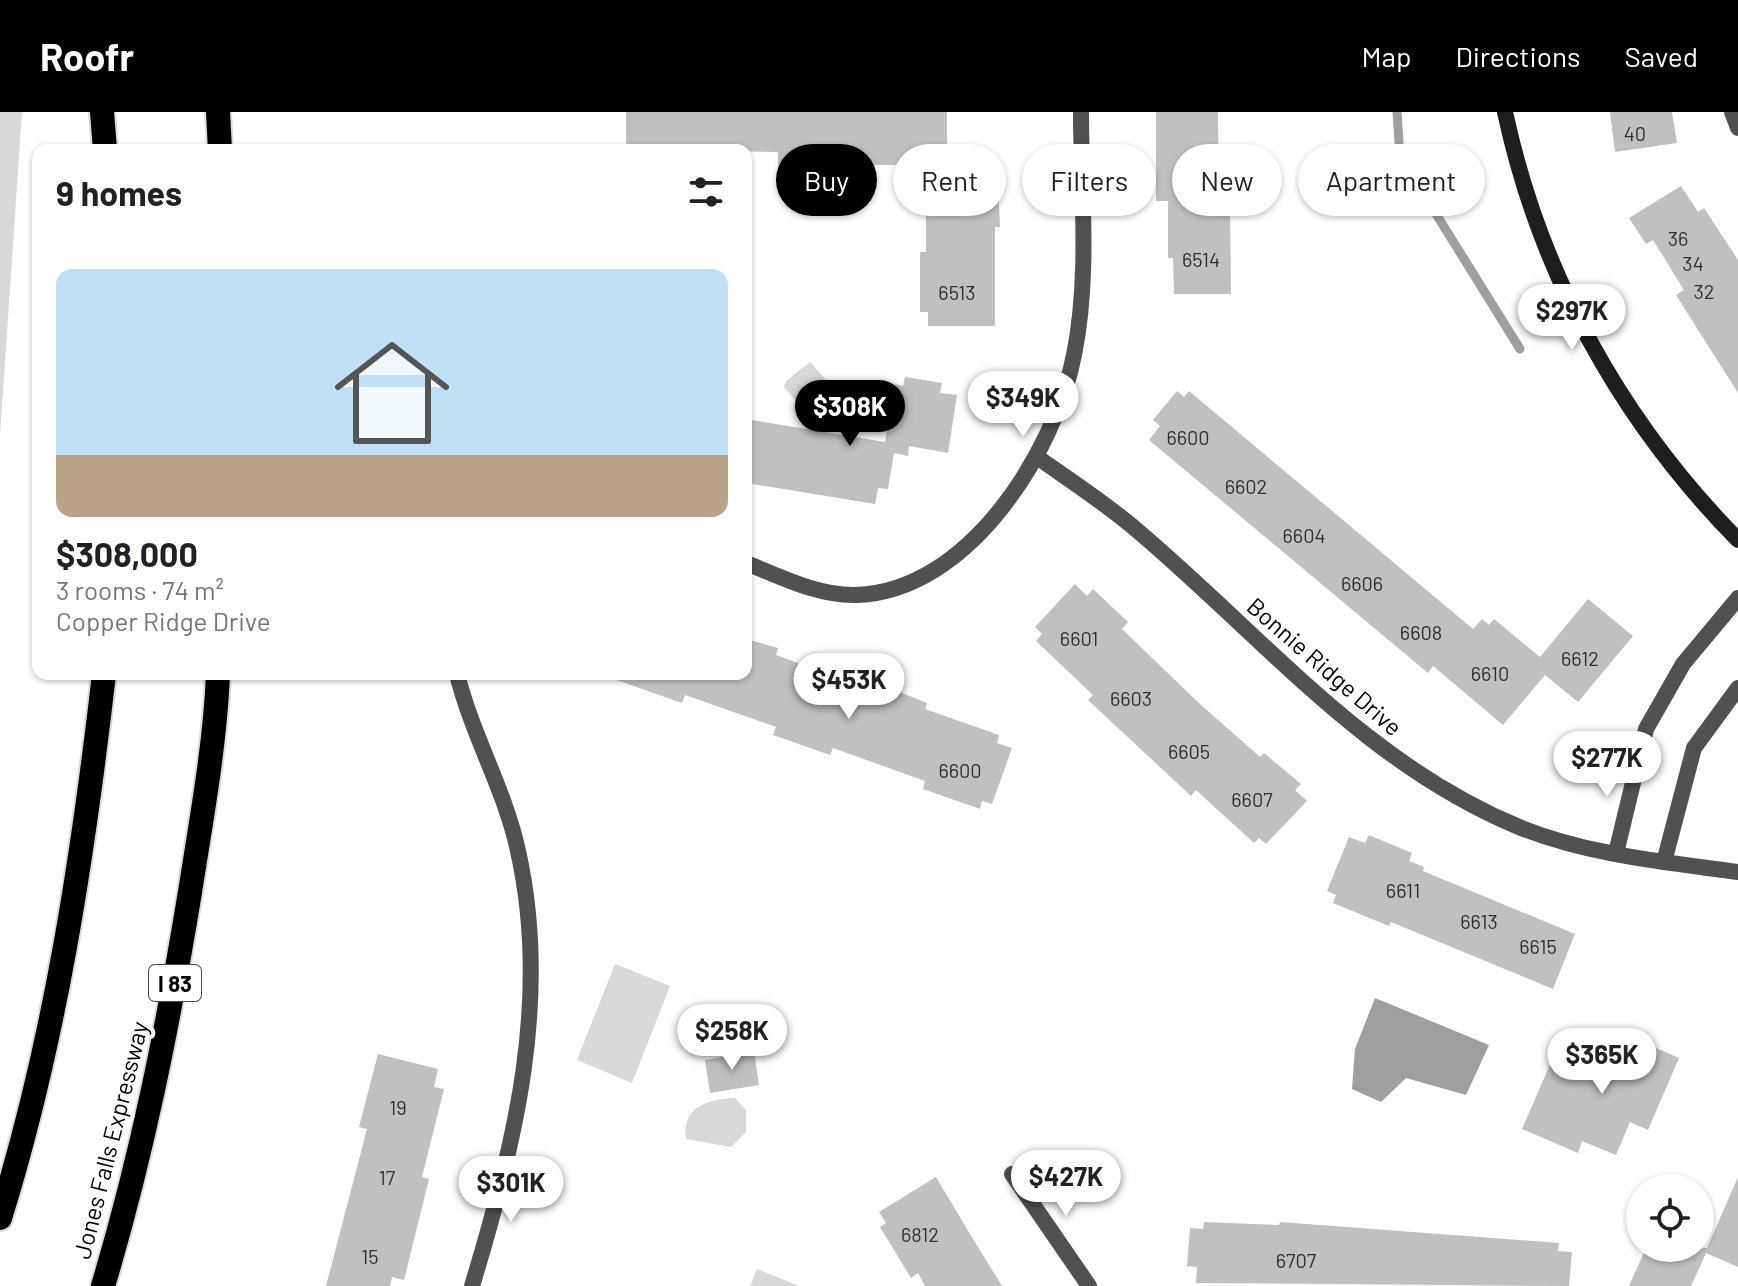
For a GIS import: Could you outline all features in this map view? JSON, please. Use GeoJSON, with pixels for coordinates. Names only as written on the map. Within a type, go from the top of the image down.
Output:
{"type":"FeatureCollection","features":[{"type":"Feature","properties":{"kind":"highway"},"geometry":{"type":"LineString","coordinates":[[102,112],[105,144]]}},
{"type":"Feature","properties":{"kind":"highway"},"geometry":{"type":"LineString","coordinates":[[218,112],[220,144]]}},
{"type":"Feature","properties":{"kind":"highway"},"geometry":{"type":"LineString","coordinates":[[0,1218],[33,1098],[60,977],[88,816],[103,680]]}},
{"type":"Feature","properties":{"kind":"highway","name":"Jones Falls Expressway"},"geometry":{"type":"LineString","coordinates":[[103,1286],[144,1137],[171,1007],[200,827],[217,680]]}},
{"type":"Feature","properties":{"kind":"main road"},"geometry":{"type":"LineString","coordinates":[[1505,112],[1519,179],[1556,278],[1597,357],[1651,438],[1707,508],[1738,540]]}},
{"type":"Feature","properties":{"kind":"street"},"geometry":{"type":"LineString","coordinates":[[752,565],[813,589],[856,595],[894,589],[928,573],[967,546],[1008,498],[1037,457],[1062,406],[1075,352],[1082,274],[1081,112]]}},
{"type":"Feature","properties":{"kind":"street"},"geometry":{"type":"LineString","coordinates":[[1732,112],[1738,128]]}},
{"type":"Feature","properties":{"kind":"street","name":"Bonnie Ridge Drive"},"geometry":{"type":"LineString","coordinates":[[1037,457],[1138,530],[1341,718],[1406,767],[1472,806],[1522,828],[1616,853],[1738,872]]}},
{"type":"Feature","properties":{"kind":"street"},"geometry":{"type":"LineString","coordinates":[[1616,853],[1646,729],[1683,664],[1738,598]]}},
{"type":"Feature","properties":{"kind":"street"},"geometry":{"type":"LineString","coordinates":[[459,680],[517,848],[531,916],[529,1037],[510,1151],[472,1286]]}},
{"type":"Feature","properties":{"kind":"street"},"geometry":{"type":"LineString","coordinates":[[1664,862],[1694,748],[1738,688]]}},
{"type":"Feature","properties":{"kind":"street"},"geometry":{"type":"LineString","coordinates":[[1012,1174],[1089,1286]]}},
{"type":"Feature","properties":{"kind":"shaded area"},"geometry":{"type":"Polygon","coordinates":[[[0,112],[22,112],[0,435],[0,112]]]}},
{"type":"Feature","properties":{"kind":"shaded area"},"geometry":{"type":"Polygon","coordinates":[[[810,362],[832,386],[831,395],[812,410],[804,410],[784,387],[786,381],[810,362]]]}},
{"type":"Feature","properties":{"kind":"shaded area"},"geometry":{"type":"Polygon","coordinates":[[[615,964],[670,986],[632,1083],[577,1060],[615,964]]]}},
{"type":"Feature","properties":{"kind":"shaded area"},"geometry":{"type":"Polygon","coordinates":[[[1375,998],[1489,1045],[1466,1095],[1406,1078],[1381,1102],[1352,1089],[1355,1049],[1375,998]]]}},
{"type":"Feature","properties":{"kind":"shaded area"},"geometry":{"type":"Polygon","coordinates":[[[735,1098],[746,1110],[746,1132],[731,1147],[686,1139],[692,1112],[715,1100],[735,1098]]]}},
{"type":"Feature","properties":{"kind":"shaded area"},"geometry":{"type":"Polygon","coordinates":[[[757,1269],[799,1286],[750,1286],[757,1269]]]}},
{"type":"Feature","properties":{"kind":"building"},"geometry":{"type":"Polygon","coordinates":[[[626,112],[947,112],[947,144],[893,144],[893,165],[877,165],[877,144],[776,144],[776,152],[752,152],[752,144],[626,144],[626,112]]]}},
{"type":"Feature","properties":{"kind":"building"},"geometry":{"type":"Polygon","coordinates":[[[1156,112],[1218,112],[1218,144],[1172,144],[1172,216],[1230,216],[1231,294],[1174,294],[1173,258],[1168,258],[1168,201],[1156,201],[1156,112]]]}},
{"type":"Feature","properties":{"kind":"building"},"geometry":{"type":"Polygon","coordinates":[[[1610,112],[1672,112],[1677,143],[1615,152],[1610,112]]]}},
{"type":"Feature","properties":{"kind":"building"},"geometry":{"type":"Polygon","coordinates":[[[1681,186],[1698,212],[1704,208],[1738,260],[1738,393],[1676,295],[1684,290],[1653,240],[1646,244],[1629,218],[1681,186]]]}},
{"type":"Feature","properties":{"kind":"building"},"geometry":{"type":"Polygon","coordinates":[[[926,216],[1000,216],[1000,227],[995,227],[995,326],[928,326],[928,312],[920,312],[920,252],[926,252],[926,216]]]}},
{"type":"Feature","properties":{"kind":"building"},"geometry":{"type":"Polygon","coordinates":[[[905,377],[942,383],[940,393],[957,395],[948,453],[909,446],[908,456],[894,453],[888,489],[878,488],[875,504],[752,484],[752,420],[885,442],[895,384],[903,386],[905,377]]]}},
{"type":"Feature","properties":{"kind":"building"},"geometry":{"type":"Polygon","coordinates":[[[1177,391],[1184,397],[1189,391],[1473,629],[1482,619],[1489,625],[1494,619],[1540,657],[1588,599],[1633,636],[1578,702],[1545,675],[1503,725],[1433,666],[1428,673],[1149,440],[1160,426],[1153,420],[1177,391]]]}},
{"type":"Feature","properties":{"kind":"building"},"geometry":{"type":"Polygon","coordinates":[[[1075,584],[1087,596],[1093,589],[1128,622],[1122,629],[1201,705],[1260,757],[1264,753],[1301,784],[1295,790],[1307,801],[1266,844],[1259,838],[1254,843],[1196,790],[1191,796],[1088,700],[1093,695],[1036,641],[1042,634],[1035,627],[1075,584]]]}},
{"type":"Feature","properties":{"kind":"building"},"geometry":{"type":"Polygon","coordinates":[[[752,641],[778,648],[776,655],[864,687],[880,692],[882,685],[927,703],[925,709],[999,735],[997,743],[1012,748],[992,804],[982,801],[980,809],[923,789],[925,781],[833,748],[830,755],[773,735],[776,727],[685,695],[682,703],[617,680],[752,680],[752,641]]]}},
{"type":"Feature","properties":{"kind":"building"},"geometry":{"type":"Polygon","coordinates":[[[1369,835],[1412,853],[1409,861],[1424,867],[1423,871],[1575,934],[1553,989],[1391,922],[1389,926],[1333,903],[1336,895],[1327,891],[1349,837],[1365,843],[1369,835]]]}},
{"type":"Feature","properties":{"kind":"building"},"geometry":{"type":"Polygon","coordinates":[[[1611,1028],[1679,1058],[1648,1130],[1630,1122],[1616,1155],[1582,1141],[1578,1153],[1522,1129],[1552,1060],[1590,1076],[1611,1028]]]}},
{"type":"Feature","properties":{"kind":"building"},"geometry":{"type":"Polygon","coordinates":[[[754,1052],[759,1085],[710,1093],[705,1060],[754,1052]]]}},
{"type":"Feature","properties":{"kind":"building"},"geometry":{"type":"Polygon","coordinates":[[[378,1054],[438,1069],[434,1087],[444,1089],[422,1177],[429,1179],[404,1280],[392,1277],[390,1286],[326,1286],[367,1129],[359,1127],[378,1054]]]}},
{"type":"Feature","properties":{"kind":"building"},"geometry":{"type":"Polygon","coordinates":[[[936,1177],[1002,1286],[925,1286],[918,1273],[911,1278],[880,1227],[886,1223],[879,1212],[936,1177]]]}},
{"type":"Feature","properties":{"kind":"building"},"geometry":{"type":"Polygon","coordinates":[[[1738,1177],[1738,1267],[1714,1256],[1714,1232],[1738,1177]]]}},
{"type":"Feature","properties":{"kind":"building"},"geometry":{"type":"Polygon","coordinates":[[[1204,1222],[1279,1225],[1280,1222],[1559,1243],[1558,1251],[1572,1252],[1569,1286],[1196,1283],[1197,1267],[1187,1266],[1190,1228],[1203,1229],[1204,1222]]]}},
{"type":"Feature","properties":{"kind":"building"},"geometry":{"type":"Polygon","coordinates":[[[1640,1262],[1702,1262],[1691,1286],[1629,1286],[1640,1262]]]}},
{"type":"Feature","properties":{"kind":"waterway"},"geometry":{"type":"LineString","coordinates":[[1397,112],[1400,156],[1520,349]]}}]}
